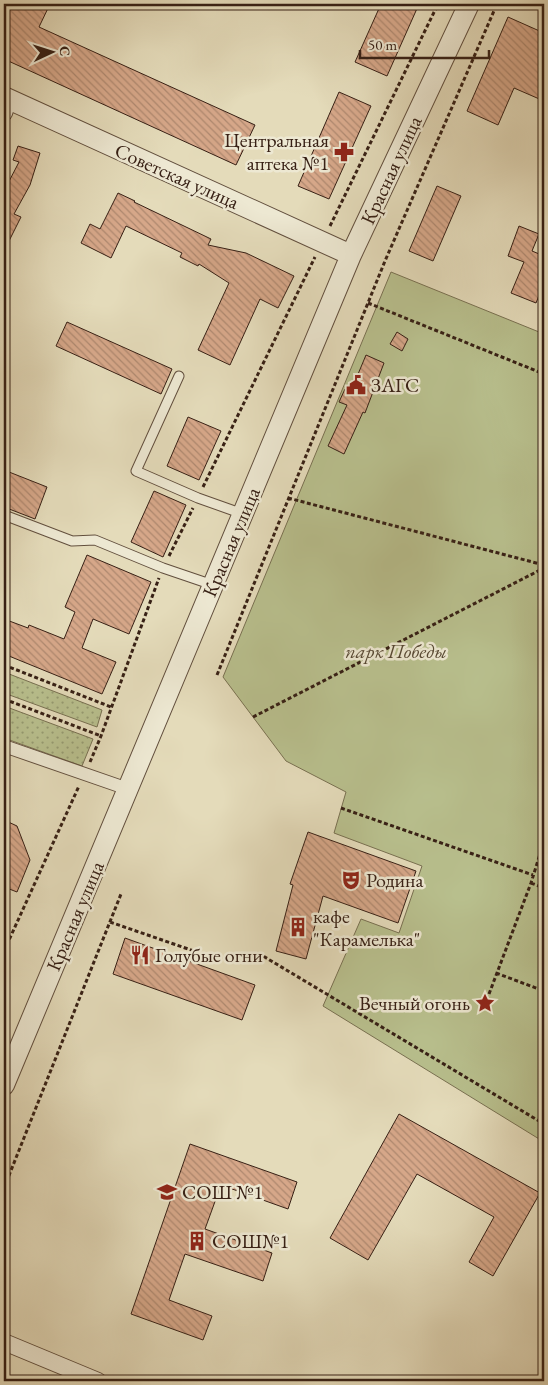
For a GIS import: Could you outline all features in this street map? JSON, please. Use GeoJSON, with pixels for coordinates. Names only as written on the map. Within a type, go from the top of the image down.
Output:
{"type":"FeatureCollection","features":[{"type":"Feature","properties":{"kind":"street","name":"Красная улица"},"geometry":{"type":"LineString","coordinates":[[4,1085],[351,255],[469,4]]}},
{"type":"Feature","properties":{"kind":"street","name":"Советская улица"},"geometry":{"type":"LineString","coordinates":[[6,103],[351,255]]}},
{"type":"Feature","properties":{"kind":"street"},"geometry":{"type":"LineString","coordinates":[[4,746],[128,789]]}},
{"type":"Feature","properties":{"kind":"street"},"geometry":{"type":"LineString","coordinates":[[4,1342],[98,1381]]}},
{"type":"Feature","properties":{"kind":"lane"},"geometry":{"type":"LineString","coordinates":[[178,376],[136,471],[198,498],[243,514]]}},
{"type":"Feature","properties":{"kind":"lane"},"geometry":{"type":"LineString","coordinates":[[4,515],[72,541],[95,540],[163,568],[213,585]]}},
{"type":"Feature","properties":{"kind":"path"},"geometry":{"type":"LineString","coordinates":[[4,951],[101,736],[163,568],[438,4]]}},
{"type":"Feature","properties":{"kind":"path"},"geometry":{"type":"LineString","coordinates":[[217,674],[385,261],[497,4]]}},
{"type":"Feature","properties":{"kind":"path"},"geometry":{"type":"LineString","coordinates":[[368,302],[544,374]]}},
{"type":"Feature","properties":{"kind":"path"},"geometry":{"type":"LineString","coordinates":[[288,498],[544,567]]}},
{"type":"Feature","properties":{"kind":"path"},"geometry":{"type":"LineString","coordinates":[[253,717],[544,567]]}},
{"type":"Feature","properties":{"kind":"path"},"geometry":{"type":"LineString","coordinates":[[4,665],[111,707]]}},
{"type":"Feature","properties":{"kind":"path"},"geometry":{"type":"LineString","coordinates":[[4,699],[101,736]]}},
{"type":"Feature","properties":{"kind":"path"},"geometry":{"type":"LineString","coordinates":[[341,808],[533,875]]}},
{"type":"Feature","properties":{"kind":"path"},"geometry":{"type":"LineString","coordinates":[[489,994],[544,841]]}},
{"type":"Feature","properties":{"kind":"path"},"geometry":{"type":"LineString","coordinates":[[530,882],[544,888]]}},
{"type":"Feature","properties":{"kind":"path"},"geometry":{"type":"LineString","coordinates":[[4,1188],[121,894]]}},
{"type":"Feature","properties":{"kind":"path"},"geometry":{"type":"LineString","coordinates":[[110,922],[220,960]]}},
{"type":"Feature","properties":{"kind":"path"},"geometry":{"type":"LineString","coordinates":[[258,953],[544,1124]]}},
{"type":"Feature","properties":{"kind":"path"},"geometry":{"type":"LineString","coordinates":[[496,973],[544,991]]}},
{"type":"Feature","properties":{"kind":"green space","name":"парк Победы"},"geometry":{"type":"Polygon","coordinates":[[[391,272],[544,334],[544,1142],[323,1006],[361,919],[399,933],[422,866],[334,833],[346,792],[286,761],[223,677],[391,272]]]}},
{"type":"Feature","properties":{"kind":"green space"},"geometry":{"type":"Polygon","coordinates":[[[4,672],[102,710],[97,727],[4,693],[4,672]]]}},
{"type":"Feature","properties":{"kind":"green space"},"geometry":{"type":"Polygon","coordinates":[[[4,706],[93,739],[82,766],[4,738],[4,706]]]}},
{"type":"Feature","properties":{"kind":"building"},"geometry":{"type":"Polygon","coordinates":[[[4,4],[50,4],[39,27],[255,125],[236,165],[4,59],[4,4]]]}},
{"type":"Feature","properties":{"kind":"building"},"geometry":{"type":"Polygon","coordinates":[[[381,4],[419,4],[387,76],[355,62],[381,4]]]}},
{"type":"Feature","properties":{"kind":"building"},"geometry":{"type":"Polygon","coordinates":[[[508,17],[544,33],[544,101],[514,88],[498,125],[467,111],[508,17]]]}},
{"type":"Feature","properties":{"kind":"building"},"geometry":{"type":"Polygon","coordinates":[[[339,92],[371,106],[329,199],[298,186],[339,92]]]}},
{"type":"Feature","properties":{"kind":"building"},"geometry":{"type":"Polygon","coordinates":[[[18,146],[40,153],[30,185],[14,214],[21,217],[4,251],[4,191],[19,162],[13,160],[18,146]]]}},
{"type":"Feature","properties":{"kind":"building"},"geometry":{"type":"Polygon","coordinates":[[[437,186],[461,196],[433,261],[409,251],[437,186]]]}},
{"type":"Feature","properties":{"kind":"building"},"geometry":{"type":"Polygon","coordinates":[[[118,193],[211,239],[208,245],[246,253],[294,276],[278,308],[260,299],[230,365],[198,350],[229,283],[199,264],[198,266],[180,257],[182,253],[126,226],[111,258],[81,243],[90,224],[100,229],[118,193]]]}},
{"type":"Feature","properties":{"kind":"building"},"geometry":{"type":"Polygon","coordinates":[[[519,226],[539,234],[532,251],[544,256],[544,283],[536,303],[511,293],[524,262],[508,256],[519,226]]]}},
{"type":"Feature","properties":{"kind":"building"},"geometry":{"type":"Polygon","coordinates":[[[67,322],[172,369],[161,394],[56,346],[67,322]]]}},
{"type":"Feature","properties":{"kind":"building"},"geometry":{"type":"Polygon","coordinates":[[[397,332],[408,339],[402,351],[390,344],[397,332]]]}},
{"type":"Feature","properties":{"kind":"building"},"geometry":{"type":"Polygon","coordinates":[[[366,355],[384,363],[365,413],[363,412],[344,454],[328,446],[347,405],[339,402],[345,389],[351,391],[366,355]]]}},
{"type":"Feature","properties":{"kind":"building"},"geometry":{"type":"Polygon","coordinates":[[[188,417],[221,431],[199,480],[167,466],[188,417]]]}},
{"type":"Feature","properties":{"kind":"building"},"geometry":{"type":"Polygon","coordinates":[[[4,470],[47,487],[35,519],[4,507],[4,470]]]}},
{"type":"Feature","properties":{"kind":"building"},"geometry":{"type":"Polygon","coordinates":[[[154,491],[186,505],[163,557],[131,542],[154,491]]]}},
{"type":"Feature","properties":{"kind":"building"},"geometry":{"type":"Polygon","coordinates":[[[87,555],[151,582],[129,634],[93,619],[82,648],[116,662],[102,694],[4,654],[4,619],[28,628],[29,625],[64,639],[75,612],[65,607],[87,555]]]}},
{"type":"Feature","properties":{"kind":"building"},"geometry":{"type":"Polygon","coordinates":[[[4,820],[17,826],[30,860],[17,892],[4,887],[4,820]]]}},
{"type":"Feature","properties":{"kind":"building"},"geometry":{"type":"Polygon","coordinates":[[[308,832],[416,871],[398,923],[323,896],[306,959],[276,951],[293,885],[290,884],[308,832]]]}},
{"type":"Feature","properties":{"kind":"building"},"geometry":{"type":"Polygon","coordinates":[[[125,938],[255,985],[242,1020],[113,974],[125,938]]]}},
{"type":"Feature","properties":{"kind":"building"},"geometry":{"type":"Polygon","coordinates":[[[399,1114],[540,1193],[493,1276],[469,1262],[494,1217],[417,1174],[368,1260],[330,1238],[399,1114]]]}},
{"type":"Feature","properties":{"kind":"building","name":"СОШ№1"},"geometry":{"type":"Polygon","coordinates":[[[190,1144],[297,1182],[288,1209],[221,1185],[205,1229],[272,1253],[263,1281],[185,1254],[169,1300],[212,1316],[203,1340],[131,1314],[190,1144]]]}},
{"type":"Feature","properties":{"kind":"place","name":"Центральная аптека №1"},"geometry":{"type":"Point","coordinates":[344,152]}},
{"type":"Feature","properties":{"kind":"place","name":"ЗАГС"},"geometry":{"type":"Point","coordinates":[356,385]}},
{"type":"Feature","properties":{"kind":"place","name":"Родина"},"geometry":{"type":"Point","coordinates":[351,880]}},
{"type":"Feature","properties":{"kind":"place","name":"кафе \"Карамелька\""},"geometry":{"type":"Point","coordinates":[298,927]}},
{"type":"Feature","properties":{"kind":"place","name":"Голубые огни"},"geometry":{"type":"Point","coordinates":[140,955]}},
{"type":"Feature","properties":{"kind":"place","name":"Вечный огонь"},"geometry":{"type":"Point","coordinates":[485,1003]}},
{"type":"Feature","properties":{"kind":"place","name":"СОШ №1"},"geometry":{"type":"Point","coordinates":[167,1192]}},
{"type":"Feature","properties":{"kind":"place","name":"СОШ№1"},"geometry":{"type":"Point","coordinates":[197,1241]}}]}
